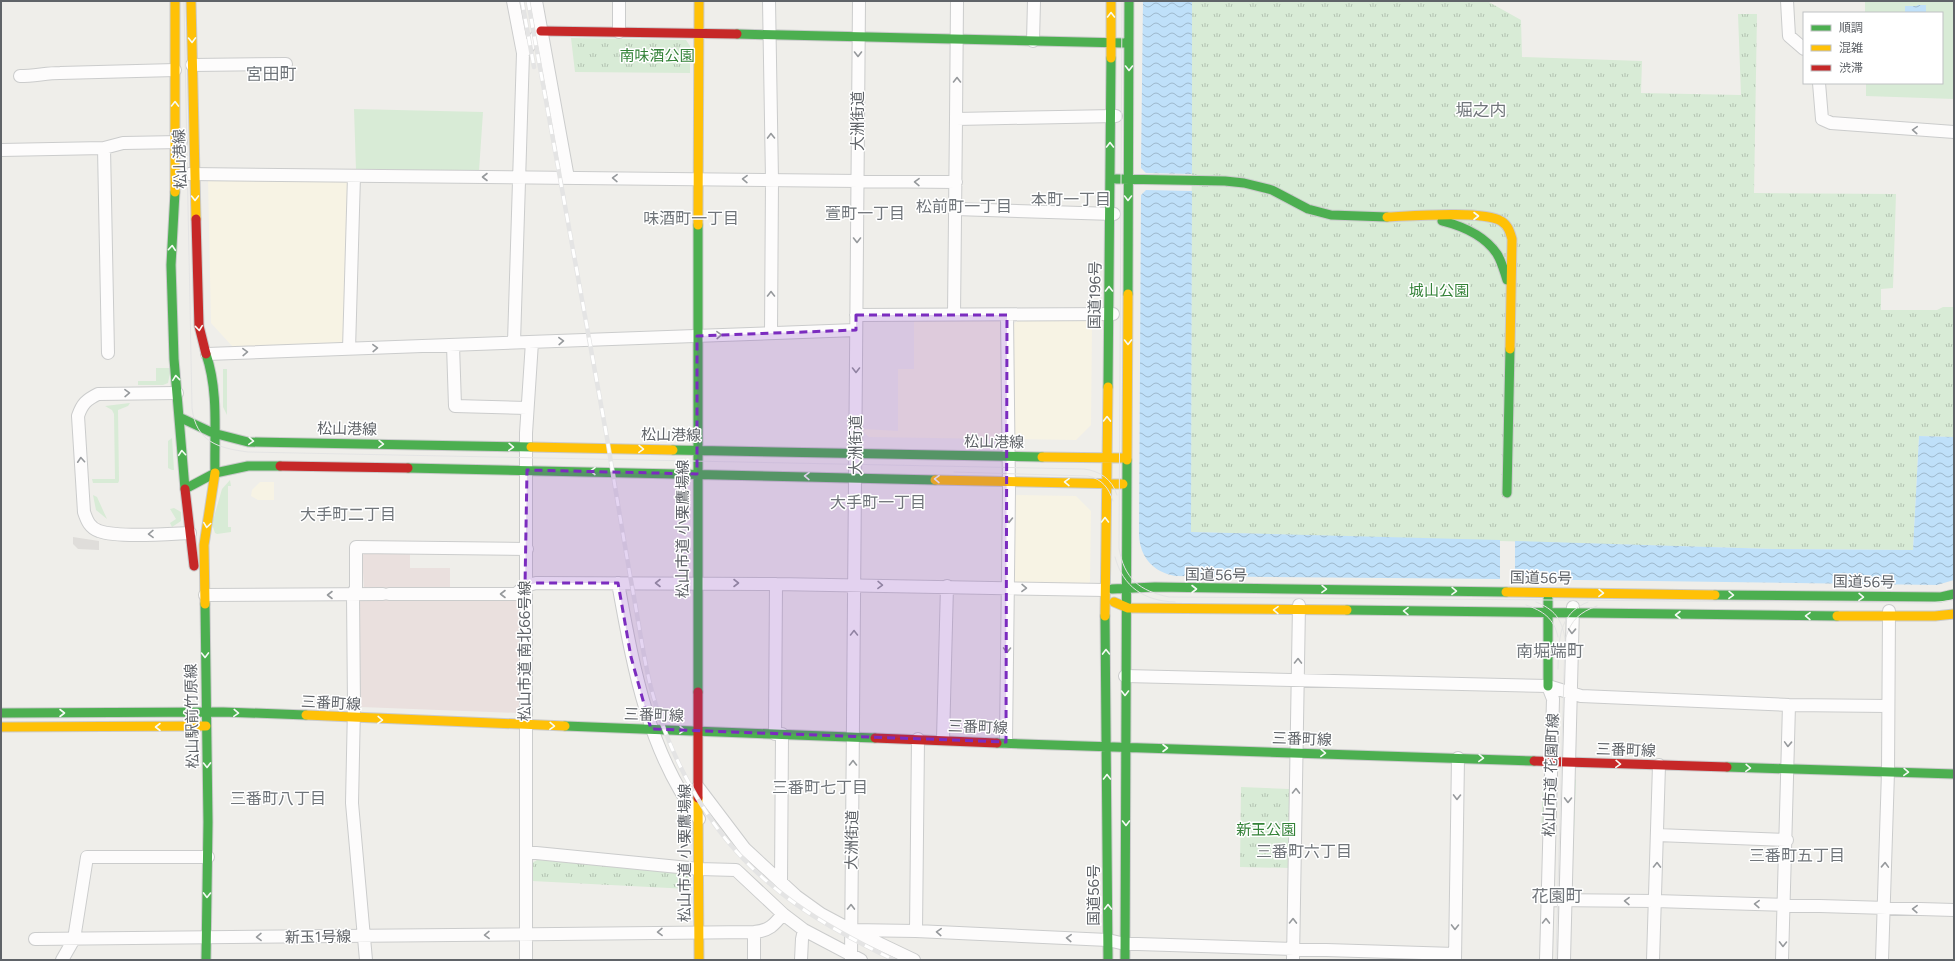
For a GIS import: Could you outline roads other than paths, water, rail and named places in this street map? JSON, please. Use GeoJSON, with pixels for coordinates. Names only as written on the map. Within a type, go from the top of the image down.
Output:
{"type":"FeatureCollection","features":[{"type":"Feature","properties":{"kind":"main road","name":"松山港線"},"geometry":{"type":"LineString","coordinates":[[175,1],[175,217],[171,265],[177,359],[177,394],[185,489]]}},
{"type":"Feature","properties":{"kind":"main road","name":"松山港線"},"geometry":{"type":"LineString","coordinates":[[191,1],[193,140],[199,326],[200,338],[213,380],[214,473]]}},
{"type":"Feature","properties":{"kind":"main road","name":"松山市道 小栗鷹場線"},"geometry":{"type":"LineString","coordinates":[[699,1],[697,336],[699,960]]}},
{"type":"Feature","properties":{"kind":"main road","name":"国道196号"},"geometry":{"type":"LineString","coordinates":[[1105,590],[1111,1]]}},
{"type":"Feature","properties":{"kind":"main road"},"geometry":{"type":"LineString","coordinates":[[1126,960],[1125,676],[1128,608],[1126,588],[1128,484],[1129,1]]}},
{"type":"Feature","properties":{"kind":"main road"},"geometry":{"type":"LineString","coordinates":[[541,31],[768,34],[1129,43]]}},
{"type":"Feature","properties":{"kind":"main road"},"geometry":{"type":"LineString","coordinates":[[1110,179],[1225,181],[1255,185],[1272,190],[1308,209],[1331,215],[1357,217],[1479,215],[1492,217],[1504,222],[1509,228],[1512,239],[1507,493]]}},
{"type":"Feature","properties":{"kind":"main road"},"geometry":{"type":"LineString","coordinates":[[1423,217],[1454,223],[1471,231],[1497,253],[1510,291]]}},
{"type":"Feature","properties":{"kind":"main road"},"geometry":{"type":"LineString","coordinates":[[1497,253],[1505,251],[1509,248],[1512,239]]}},
{"type":"Feature","properties":{"kind":"main road"},"geometry":{"type":"LineString","coordinates":[[194,356],[206,354]]}},
{"type":"Feature","properties":{"kind":"main road"},"geometry":{"type":"LineString","coordinates":[[177,394],[188,405]]}},
{"type":"Feature","properties":{"kind":"main road","name":"松山港線"},"geometry":{"type":"LineString","coordinates":[[179,416],[213,434],[248,442],[1128,458]]}},
{"type":"Feature","properties":{"kind":"main road"},"geometry":{"type":"LineString","coordinates":[[198,416],[213,434]]}},
{"type":"Feature","properties":{"kind":"main road"},"geometry":{"type":"LineString","coordinates":[[185,489],[214,473],[248,466],[527,470],[1128,484]]}},
{"type":"Feature","properties":{"kind":"main road"},"geometry":{"type":"LineString","coordinates":[[190,533],[214,473]]}},
{"type":"Feature","properties":{"kind":"main road","name":"松山駅前竹原線"},"geometry":{"type":"LineString","coordinates":[[198,960],[202,938],[203,857],[200,595],[204,545],[214,473]]}},
{"type":"Feature","properties":{"kind":"main road","name":"松山駅前竹原線"},"geometry":{"type":"LineString","coordinates":[[185,489],[190,533],[200,595]]}},
{"type":"Feature","properties":{"kind":"main road"},"geometry":{"type":"LineString","coordinates":[[1127,557],[1130,566],[1138,575],[1155,587]]}},
{"type":"Feature","properties":{"kind":"main road","name":"国道56号"},"geometry":{"type":"LineString","coordinates":[[1108,960],[1105,590],[1155,587],[1889,597],[1941,597],[1954,594]]}},
{"type":"Feature","properties":{"kind":"main road"},"geometry":{"type":"LineString","coordinates":[[1105,590],[1113,601],[1128,608],[1889,616],[1935,616],[1954,614]]}},
{"type":"Feature","properties":{"kind":"main road","name":"松山市道 花園町線"},"geometry":{"type":"LineString","coordinates":[[1548,592],[1548,686]]}},
{"type":"Feature","properties":{"kind":"main road","name":"三番町線"},"geometry":{"type":"LineString","coordinates":[[1,712],[202,712],[354,719],[943,739],[1126,748],[1296,752],[1954,774]]}},
{"type":"Feature","properties":{"kind":"main road"},"geometry":{"type":"LineString","coordinates":[[1,727],[202,726]]}},
{"type":"Feature","properties":{"kind":"main road","name":"松山駅前竹原線"},"geometry":{"type":"LineString","coordinates":[[202,938],[206,960]]}},
{"type":"Feature","properties":{"kind":"street"},"geometry":{"type":"LineString","coordinates":[[513,1],[523,53],[514,342]]}},
{"type":"Feature","properties":{"kind":"street"},"geometry":{"type":"LineString","coordinates":[[536,1],[568,178]]}},
{"type":"Feature","properties":{"kind":"street"},"geometry":{"type":"LineString","coordinates":[[619,32],[620,1]]}},
{"type":"Feature","properties":{"kind":"street"},"geometry":{"type":"LineString","coordinates":[[769,1],[768,34],[772,180],[771,333]]}},
{"type":"Feature","properties":{"kind":"street","name":"大洲街道"},"geometry":{"type":"LineString","coordinates":[[854,958],[851,930],[856,477],[858,1]]}},
{"type":"Feature","properties":{"kind":"street"},"geometry":{"type":"LineString","coordinates":[[954,314],[957,1]]}},
{"type":"Feature","properties":{"kind":"street"},"geometry":{"type":"LineString","coordinates":[[1033,41],[1034,1]]}},
{"type":"Feature","properties":{"kind":"street"},"geometry":{"type":"LineString","coordinates":[[1787,1],[1789,36],[1803,48]]}},
{"type":"Feature","properties":{"kind":"street"},"geometry":{"type":"LineString","coordinates":[[523,53],[541,31]]}},
{"type":"Feature","properties":{"kind":"street"},"geometry":{"type":"LineString","coordinates":[[192,65],[286,64]]}},
{"type":"Feature","properties":{"kind":"street"},"geometry":{"type":"LineString","coordinates":[[20,76],[40,76],[58,73],[176,70]]}},
{"type":"Feature","properties":{"kind":"street"},"geometry":{"type":"LineString","coordinates":[[1819,84],[1822,119],[1831,124],[1954,132]]}},
{"type":"Feature","properties":{"kind":"street"},"geometry":{"type":"LineString","coordinates":[[956,119],[1129,116]]}},
{"type":"Feature","properties":{"kind":"street"},"geometry":{"type":"LineString","coordinates":[[1,150],[104,148],[123,143],[175,142],[193,140]]}},
{"type":"Feature","properties":{"kind":"street"},"geometry":{"type":"LineString","coordinates":[[104,148],[108,353]]}},
{"type":"Feature","properties":{"kind":"street"},"geometry":{"type":"LineString","coordinates":[[175,175],[956,182]]}},
{"type":"Feature","properties":{"kind":"street"},"geometry":{"type":"LineString","coordinates":[[349,349],[354,176]]}},
{"type":"Feature","properties":{"kind":"street"},"geometry":{"type":"LineString","coordinates":[[955,209],[1128,214]]}},
{"type":"Feature","properties":{"kind":"street"},"geometry":{"type":"LineString","coordinates":[[1006,742],[1009,481],[1007,314]]}},
{"type":"Feature","properties":{"kind":"street"},"geometry":{"type":"LineString","coordinates":[[856,315],[1128,314]]}},
{"type":"Feature","properties":{"kind":"street"},"geometry":{"type":"LineString","coordinates":[[206,354],[856,330]]}},
{"type":"Feature","properties":{"kind":"street","name":"松山市道 南北66号線"},"geometry":{"type":"LineString","coordinates":[[526,960],[525,586],[527,408],[532,342]]}},
{"type":"Feature","properties":{"kind":"street"},"geometry":{"type":"LineString","coordinates":[[453,345],[455,406],[527,408]]}},
{"type":"Feature","properties":{"kind":"street"},"geometry":{"type":"LineString","coordinates":[[177,394],[98,394],[89,398],[82,405],[78,416],[84,512],[88,523],[98,531],[132,534],[190,533]]}},
{"type":"Feature","properties":{"kind":"street"},"geometry":{"type":"LineString","coordinates":[[366,960],[352,803],[354,719],[353,595],[356,587],[356,547],[526,549]]}},
{"type":"Feature","properties":{"kind":"street"},"geometry":{"type":"LineString","coordinates":[[200,595],[516,594],[525,586],[536,583],[947,586],[1105,590]]}},
{"type":"Feature","properties":{"kind":"street"},"geometry":{"type":"LineString","coordinates":[[618,583],[632,657],[651,729],[668,769],[699,819]]}},
{"type":"Feature","properties":{"kind":"street"},"geometry":{"type":"LineString","coordinates":[[776,584],[780,882]]}},
{"type":"Feature","properties":{"kind":"street"},"geometry":{"type":"LineString","coordinates":[[943,739],[947,586]]}},
{"type":"Feature","properties":{"kind":"street"},"geometry":{"type":"LineString","coordinates":[[1293,954],[1300,589]]}},
{"type":"Feature","properties":{"kind":"street","name":"松山市道 花園町線"},"geometry":{"type":"LineString","coordinates":[[1564,960],[1571,900],[1574,761],[1572,693],[1573,592]]}},
{"type":"Feature","properties":{"kind":"street"},"geometry":{"type":"LineString","coordinates":[[1882,960],[1888,772],[1889,597]]}},
{"type":"Feature","properties":{"kind":"street"},"geometry":{"type":"LineString","coordinates":[[1125,676],[1548,686],[1581,696],[1789,705],[1888,706]]}},
{"type":"Feature","properties":{"kind":"street","name":"松山市道 花園町線"},"geometry":{"type":"LineString","coordinates":[[1546,960],[1547,900],[1545,760],[1553,699],[1548,686]]}},
{"type":"Feature","properties":{"kind":"street"},"geometry":{"type":"LineString","coordinates":[[1782,960],[1789,705]]}},
{"type":"Feature","properties":{"kind":"street"},"geometry":{"type":"LineString","coordinates":[[916,931],[918,739]]}},
{"type":"Feature","properties":{"kind":"street"},"geometry":{"type":"LineString","coordinates":[[851,930],[916,931],[1108,940],[1126,944],[1293,954],[1455,957],[1458,758]]}},
{"type":"Feature","properties":{"kind":"street"},"geometry":{"type":"LineString","coordinates":[[1653,960],[1659,765]]}},
{"type":"Feature","properties":{"kind":"street"},"geometry":{"type":"LineString","coordinates":[[698,787],[745,849],[796,896],[822,914],[851,930],[914,960]]}},
{"type":"Feature","properties":{"kind":"street"},"geometry":{"type":"LineString","coordinates":[[1657,836],[1786,840]]}},
{"type":"Feature","properties":{"kind":"street"},"geometry":{"type":"LineString","coordinates":[[526,852],[736,870],[783,914],[804,930],[854,958]]}},
{"type":"Feature","properties":{"kind":"street"},"geometry":{"type":"LineString","coordinates":[[62,960],[74,939],[87,857],[203,857]]}},
{"type":"Feature","properties":{"kind":"street"},"geometry":{"type":"LineString","coordinates":[[1547,900],[1655,901],[1954,910]]}},
{"type":"Feature","properties":{"kind":"street","name":"新玉1号線"},"geometry":{"type":"LineString","coordinates":[[35,939],[754,932],[764,931],[773,926],[783,914]]}},
{"type":"Feature","properties":{"kind":"street"},"geometry":{"type":"LineString","coordinates":[[801,960],[804,930]]}},
{"type":"Feature","properties":{"kind":"street"},"geometry":{"type":"LineString","coordinates":[[754,932],[754,960]]}},
{"type":"Feature","properties":{"kind":"water"},"geometry":{"type":"Polygon","coordinates":[[[1143,1],[1192,1],[1192,174],[1146,173],[1141,168],[1143,1]]]}},
{"type":"Feature","properties":{"kind":"water"},"geometry":{"type":"Polygon","coordinates":[[[1926,5],[1926,12],[1905,12],[1905,6],[1926,5]]]}},
{"type":"Feature","properties":{"kind":"water"},"geometry":{"type":"Polygon","coordinates":[[[1146,190],[1192,191],[1191,532],[1500,540],[1500,579],[1175,576],[1160,571],[1149,562],[1142,550],[1139,535],[1141,195],[1146,190]]]}},
{"type":"Feature","properties":{"kind":"water"},"geometry":{"type":"Polygon","coordinates":[[[1954,395],[1954,580],[1937,585],[1515,579],[1515,541],[1774,549],[1913,550],[1919,436],[1953,437],[1954,395]]]}},
{"type":"Feature","properties":{"kind":"tram line"},"geometry":{"type":"LineString","coordinates":[[184,1],[192,408],[198,429],[210,441],[227,448],[248,452],[1084,469],[1100,474],[1109,480],[1117,495]]}},
{"type":"Feature","properties":{"kind":"tram line"},"geometry":{"type":"LineString","coordinates":[[1122,1],[1119,548],[1121,559],[1125,568],[1129,576],[1135,582],[1150,591],[1169,597],[1931,603],[1954,600]]}},
{"type":"Feature","properties":{"kind":"tram line"},"geometry":{"type":"LineString","coordinates":[[954,472],[1088,476],[1101,482],[1107,488],[1113,501]]}},
{"type":"Feature","properties":{"kind":"tram line"},"geometry":{"type":"LineString","coordinates":[[1115,557],[1123,577],[1136,590],[1154,599],[1175,602]]}},
{"type":"Feature","properties":{"kind":"tram line"},"geometry":{"type":"LineString","coordinates":[[1536,602],[1548,608],[1556,616],[1562,626],[1565,639],[1556,960]]}},
{"type":"Feature","properties":{"kind":"tram line"},"geometry":{"type":"LineString","coordinates":[[1558,669],[1560,639],[1565,621],[1578,607],[1588,602]]}},
{"type":"Feature","properties":{"kind":"tram line"},"geometry":{"type":"LineString","coordinates":[[1526,605],[1547,616],[1554,625],[1558,637]]}},
{"type":"Feature","properties":{"kind":"tram line"},"geometry":{"type":"LineString","coordinates":[[1566,637],[1577,617],[1597,606]]}},
{"type":"Feature","properties":{"kind":"railway"},"geometry":{"type":"LineString","coordinates":[[522,1],[534,67]]}},
{"type":"Feature","properties":{"kind":"railway"},"geometry":{"type":"LineString","coordinates":[[528,1],[607,438],[644,656],[651,688],[662,724],[685,777],[704,809],[733,848],[753,869],[796,904],[819,919],[843,934],[894,960]]}},
{"type":"Feature","properties":{"kind":"district","name":"宮田町"},"geometry":{"type":"Point","coordinates":[271,74]}},
{"type":"Feature","properties":{"kind":"district","name":"堀之内"},"geometry":{"type":"Point","coordinates":[1481,110]}},
{"type":"Feature","properties":{"kind":"district","name":"本町一丁目"},"geometry":{"type":"Point","coordinates":[1071,199]}},
{"type":"Feature","properties":{"kind":"district","name":"松前町一丁目"},"geometry":{"type":"Point","coordinates":[964,206]}},
{"type":"Feature","properties":{"kind":"district","name":"萱町一丁目"},"geometry":{"type":"Point","coordinates":[865,213]}},
{"type":"Feature","properties":{"kind":"district","name":"味酒町一丁目"},"geometry":{"type":"Point","coordinates":[691,218]}},
{"type":"Feature","properties":{"kind":"district","name":"大手町一丁目"},"geometry":{"type":"Point","coordinates":[878,502]}},
{"type":"Feature","properties":{"kind":"district","name":"大手町二丁目"},"geometry":{"type":"Point","coordinates":[348,514]}},
{"type":"Feature","properties":{"kind":"district","name":"南堀端町"},"geometry":{"type":"Point","coordinates":[1550,651]}},
{"type":"Feature","properties":{"kind":"district","name":"三番町七丁目"},"geometry":{"type":"Point","coordinates":[820,787]}},
{"type":"Feature","properties":{"kind":"district","name":"三番町八丁目"},"geometry":{"type":"Point","coordinates":[278,798]}},
{"type":"Feature","properties":{"kind":"district","name":"三番町六丁目"},"geometry":{"type":"Point","coordinates":[1304,851]}},
{"type":"Feature","properties":{"kind":"district","name":"三番町五丁目"},"geometry":{"type":"Point","coordinates":[1797,855]}},
{"type":"Feature","properties":{"kind":"district","name":"花園町"},"geometry":{"type":"Point","coordinates":[1557,896]}},
{"type":"Feature","properties":{"kind":"park label","name":"南味酒公園"},"geometry":{"type":"Point","coordinates":[657,56]}},
{"type":"Feature","properties":{"kind":"park label","name":"城山公園"},"geometry":{"type":"Point","coordinates":[1439,291]}},
{"type":"Feature","properties":{"kind":"park label","name":"新玉公園"},"geometry":{"type":"Point","coordinates":[1266,830]}}]}
